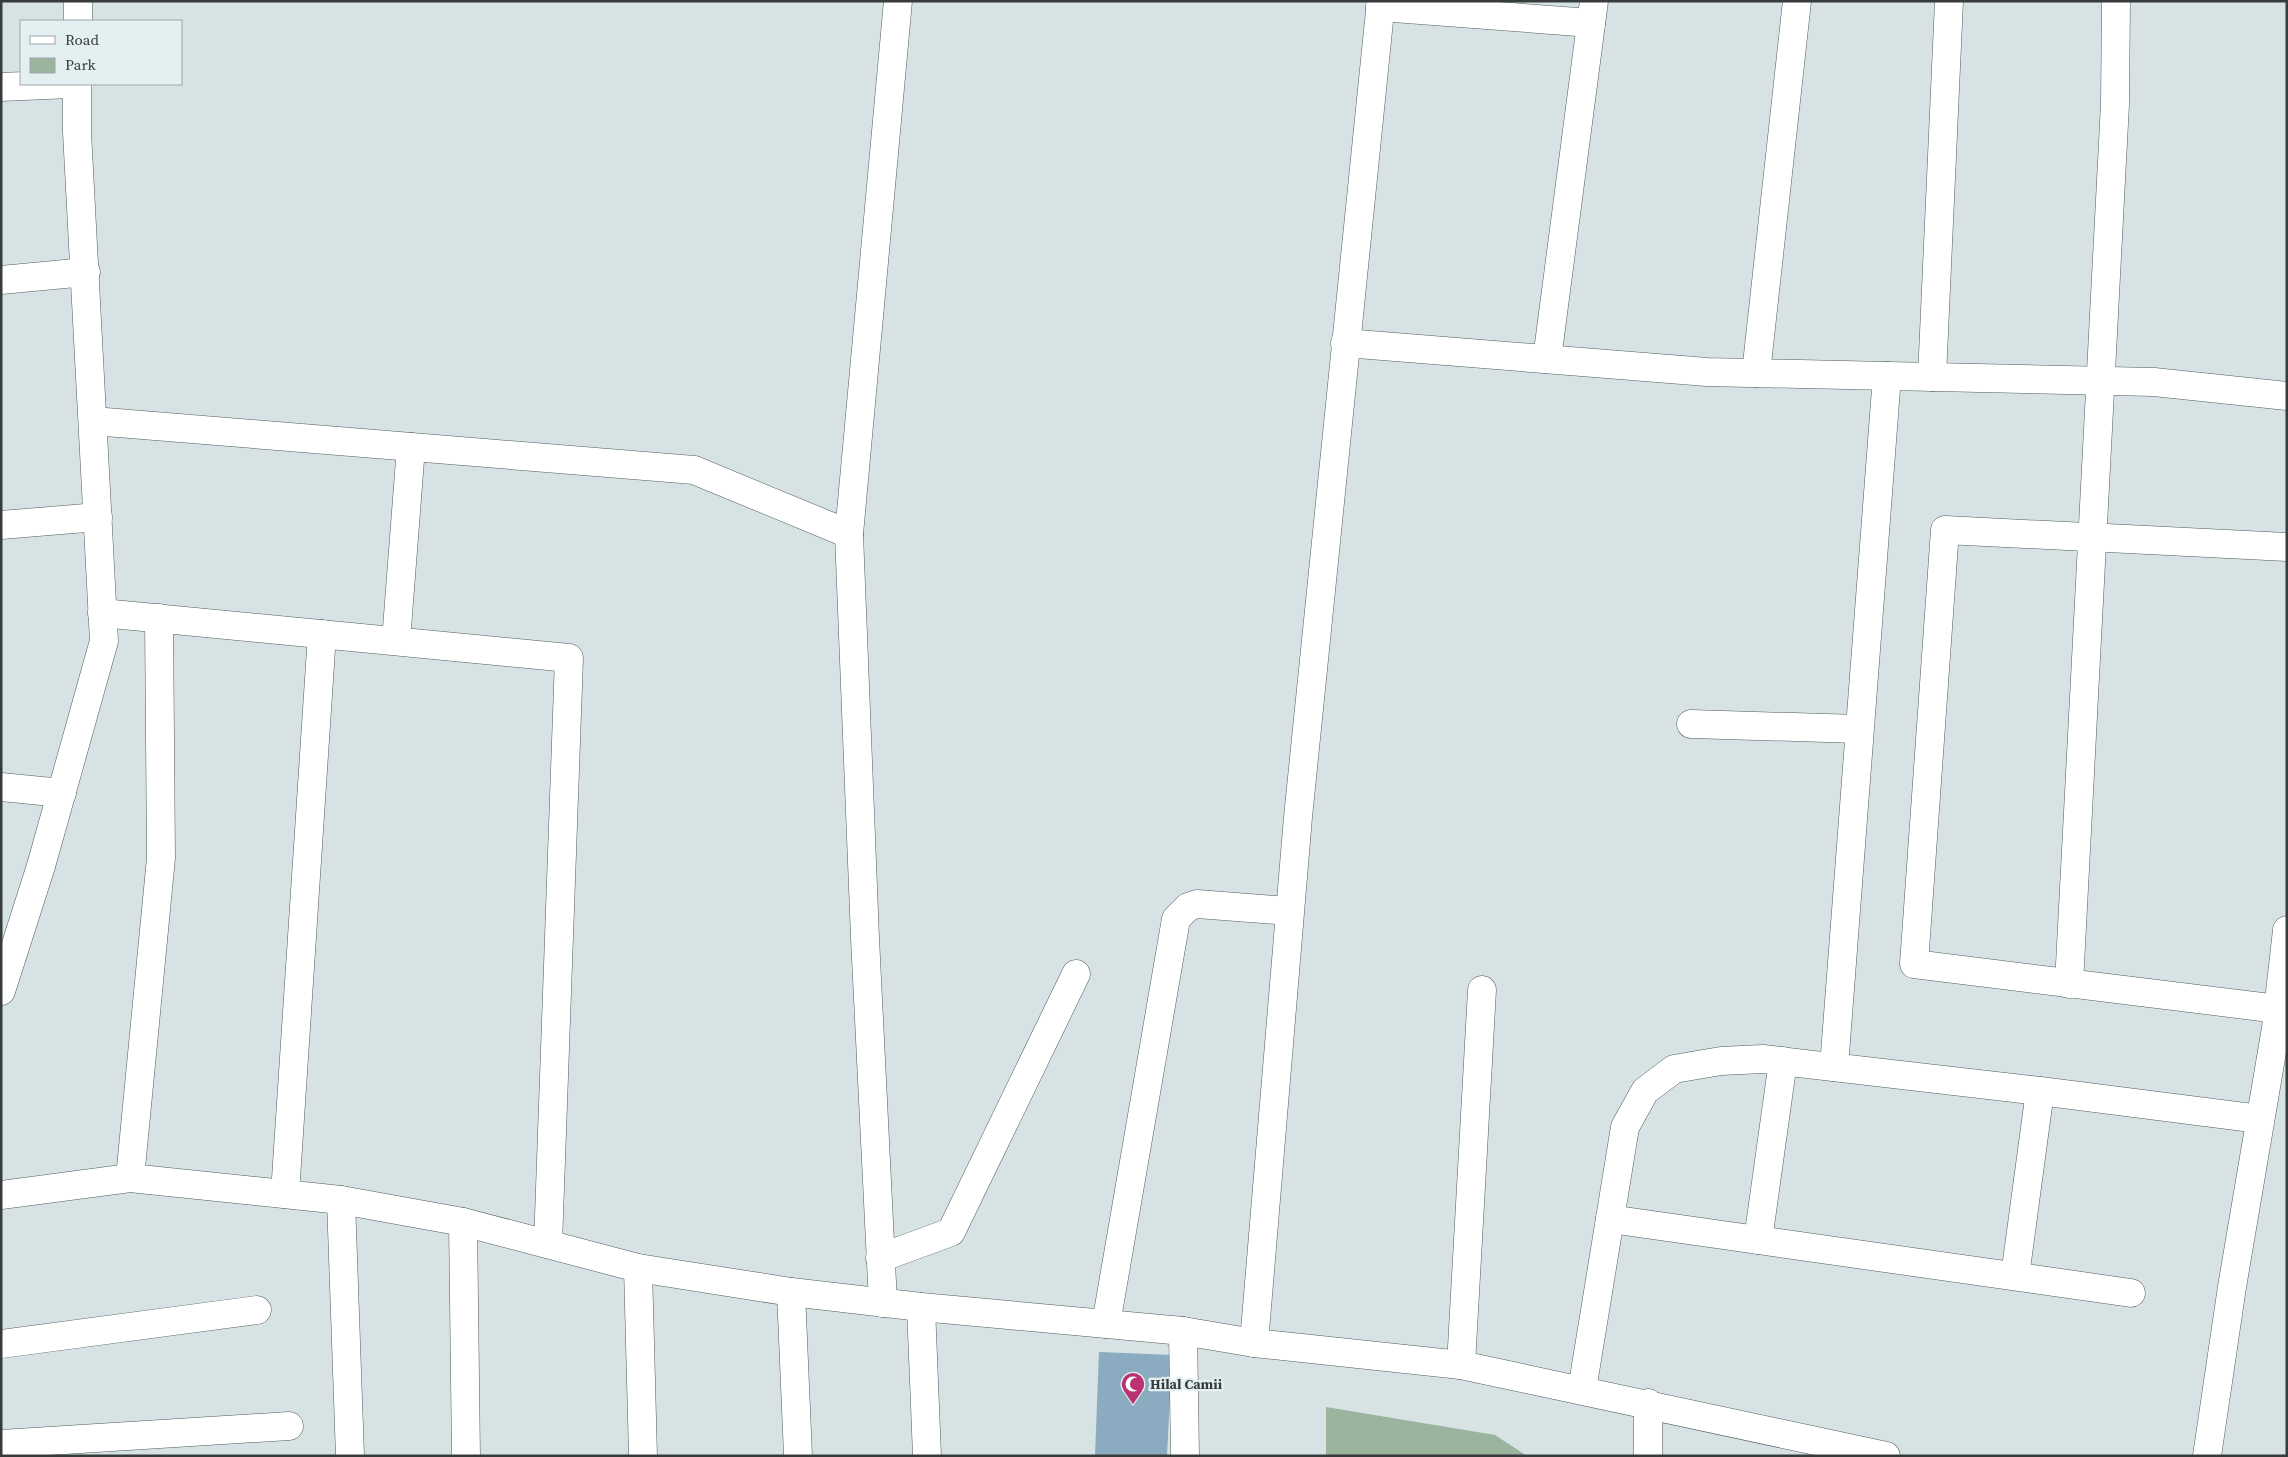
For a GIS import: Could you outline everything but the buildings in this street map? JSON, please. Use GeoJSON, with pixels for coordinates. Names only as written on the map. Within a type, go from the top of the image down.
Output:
{"type":"FeatureCollection","features":[{"type":"Feature","properties":{"kind":"street"},"geometry":{"type":"LineString","coordinates":[[78,1],[78,20]]}},
{"type":"Feature","properties":{"kind":"street"},"geometry":{"type":"LineString","coordinates":[[883,1303],[849,534],[898,1]]}},
{"type":"Feature","properties":{"kind":"street"},"geometry":{"type":"LineString","coordinates":[[1756,373],[1798,1]]}},
{"type":"Feature","properties":{"kind":"street"},"geometry":{"type":"LineString","coordinates":[[1932,377],[1949,1]]}},
{"type":"Feature","properties":{"kind":"street"},"geometry":{"type":"LineString","coordinates":[[2069,984],[2102,380],[2115,104],[2116,1]]}},
{"type":"Feature","properties":{"kind":"street"},"geometry":{"type":"LineString","coordinates":[[1254,1343],[1290,912],[1380,4],[1593,12],[1548,359]]}},
{"type":"Feature","properties":{"kind":"street"},"geometry":{"type":"LineString","coordinates":[[1,88],[53,85]]}},
{"type":"Feature","properties":{"kind":"street"},"geometry":{"type":"LineString","coordinates":[[1,991],[41,866],[104,641],[86,272],[77,132],[77,85]]}},
{"type":"Feature","properties":{"kind":"street"},"geometry":{"type":"LineString","coordinates":[[1,280],[86,272]]}},
{"type":"Feature","properties":{"kind":"street"},"geometry":{"type":"LineString","coordinates":[[1345,343],[1707,372],[2154,382],[2287,396]]}},
{"type":"Feature","properties":{"kind":"street"},"geometry":{"type":"LineString","coordinates":[[1834,1067],[1887,376]]}},
{"type":"Feature","properties":{"kind":"street"},"geometry":{"type":"LineString","coordinates":[[93,421],[694,470],[849,534]]}},
{"type":"Feature","properties":{"kind":"street"},"geometry":{"type":"LineString","coordinates":[[396,641],[411,447]]}},
{"type":"Feature","properties":{"kind":"street"},"geometry":{"type":"LineString","coordinates":[[1,525],[98,517]]}},
{"type":"Feature","properties":{"kind":"street"},"geometry":{"type":"LineString","coordinates":[[2278,1010],[1914,964],[1945,530],[2287,547]]}},
{"type":"Feature","properties":{"kind":"street"},"geometry":{"type":"LineString","coordinates":[[102,613],[569,658],[548,1244]]}},
{"type":"Feature","properties":{"kind":"street"},"geometry":{"type":"LineString","coordinates":[[130,1178],[161,858],[159,618]]}},
{"type":"Feature","properties":{"kind":"street"},"geometry":{"type":"LineString","coordinates":[[285,1194],[322,634]]}},
{"type":"Feature","properties":{"kind":"street"},"geometry":{"type":"LineString","coordinates":[[1691,724],[1859,729]]}},
{"type":"Feature","properties":{"kind":"street"},"geometry":{"type":"LineString","coordinates":[[1,786],[62,793]]}},
{"type":"Feature","properties":{"kind":"street"},"geometry":{"type":"LineString","coordinates":[[1106,1324],[1176,919],[1188,907],[1197,904],[1290,912]]}},
{"type":"Feature","properties":{"kind":"street"},"geometry":{"type":"LineString","coordinates":[[2207,1456],[2232,1287],[2278,1010],[2287,930]]}},
{"type":"Feature","properties":{"kind":"street"},"geometry":{"type":"LineString","coordinates":[[880,1258],[951,1232],[1076,974]]}},
{"type":"Feature","properties":{"kind":"street"},"geometry":{"type":"LineString","coordinates":[[1461,1365],[1482,990]]}},
{"type":"Feature","properties":{"kind":"street"},"geometry":{"type":"LineString","coordinates":[[1582,1390],[1624,1127],[1645,1090],[1674,1069],[1721,1061],[1763,1059],[2040,1090],[2260,1119]]}},
{"type":"Feature","properties":{"kind":"street"},"geometry":{"type":"LineString","coordinates":[[1758,1240],[1783,1061]]}},
{"type":"Feature","properties":{"kind":"street"},"geometry":{"type":"LineString","coordinates":[[2015,1276],[2040,1090]]}},
{"type":"Feature","properties":{"kind":"street"},"geometry":{"type":"LineString","coordinates":[[1,1195],[130,1178],[341,1200],[463,1222],[638,1268],[791,1292],[921,1307],[1183,1330],[1254,1343],[1461,1365],[1648,1403],[1805,1447],[1886,1456]]}},
{"type":"Feature","properties":{"kind":"street"},"geometry":{"type":"LineString","coordinates":[[341,1200],[350,1456]]}},
{"type":"Feature","properties":{"kind":"street"},"geometry":{"type":"LineString","coordinates":[[1610,1219],[2131,1293]]}},
{"type":"Feature","properties":{"kind":"street"},"geometry":{"type":"LineString","coordinates":[[463,1222],[466,1456]]}},
{"type":"Feature","properties":{"kind":"street"},"geometry":{"type":"LineString","coordinates":[[638,1268],[643,1456]]}},
{"type":"Feature","properties":{"kind":"street"},"geometry":{"type":"LineString","coordinates":[[791,1292],[798,1456]]}},
{"type":"Feature","properties":{"kind":"street"},"geometry":{"type":"LineString","coordinates":[[921,1307],[927,1456]]}},
{"type":"Feature","properties":{"kind":"street"},"geometry":{"type":"LineString","coordinates":[[1,1344],[257,1310]]}},
{"type":"Feature","properties":{"kind":"street"},"geometry":{"type":"LineString","coordinates":[[1183,1330],[1185,1456]]}},
{"type":"Feature","properties":{"kind":"street"},"geometry":{"type":"LineString","coordinates":[[1648,1403],[1648,1456]]}},
{"type":"Feature","properties":{"kind":"street"},"geometry":{"type":"LineString","coordinates":[[1,1444],[289,1426]]}},
{"type":"Feature","properties":{"kind":"green space"},"geometry":{"type":"Polygon","coordinates":[[[1326,1407],[1495,1435],[1527,1456],[1326,1456],[1326,1407]]]}},
{"type":"Feature","properties":{"kind":"place","name":"Hilal Camii"},"geometry":{"type":"Point","coordinates":[1133,1405]}}]}
